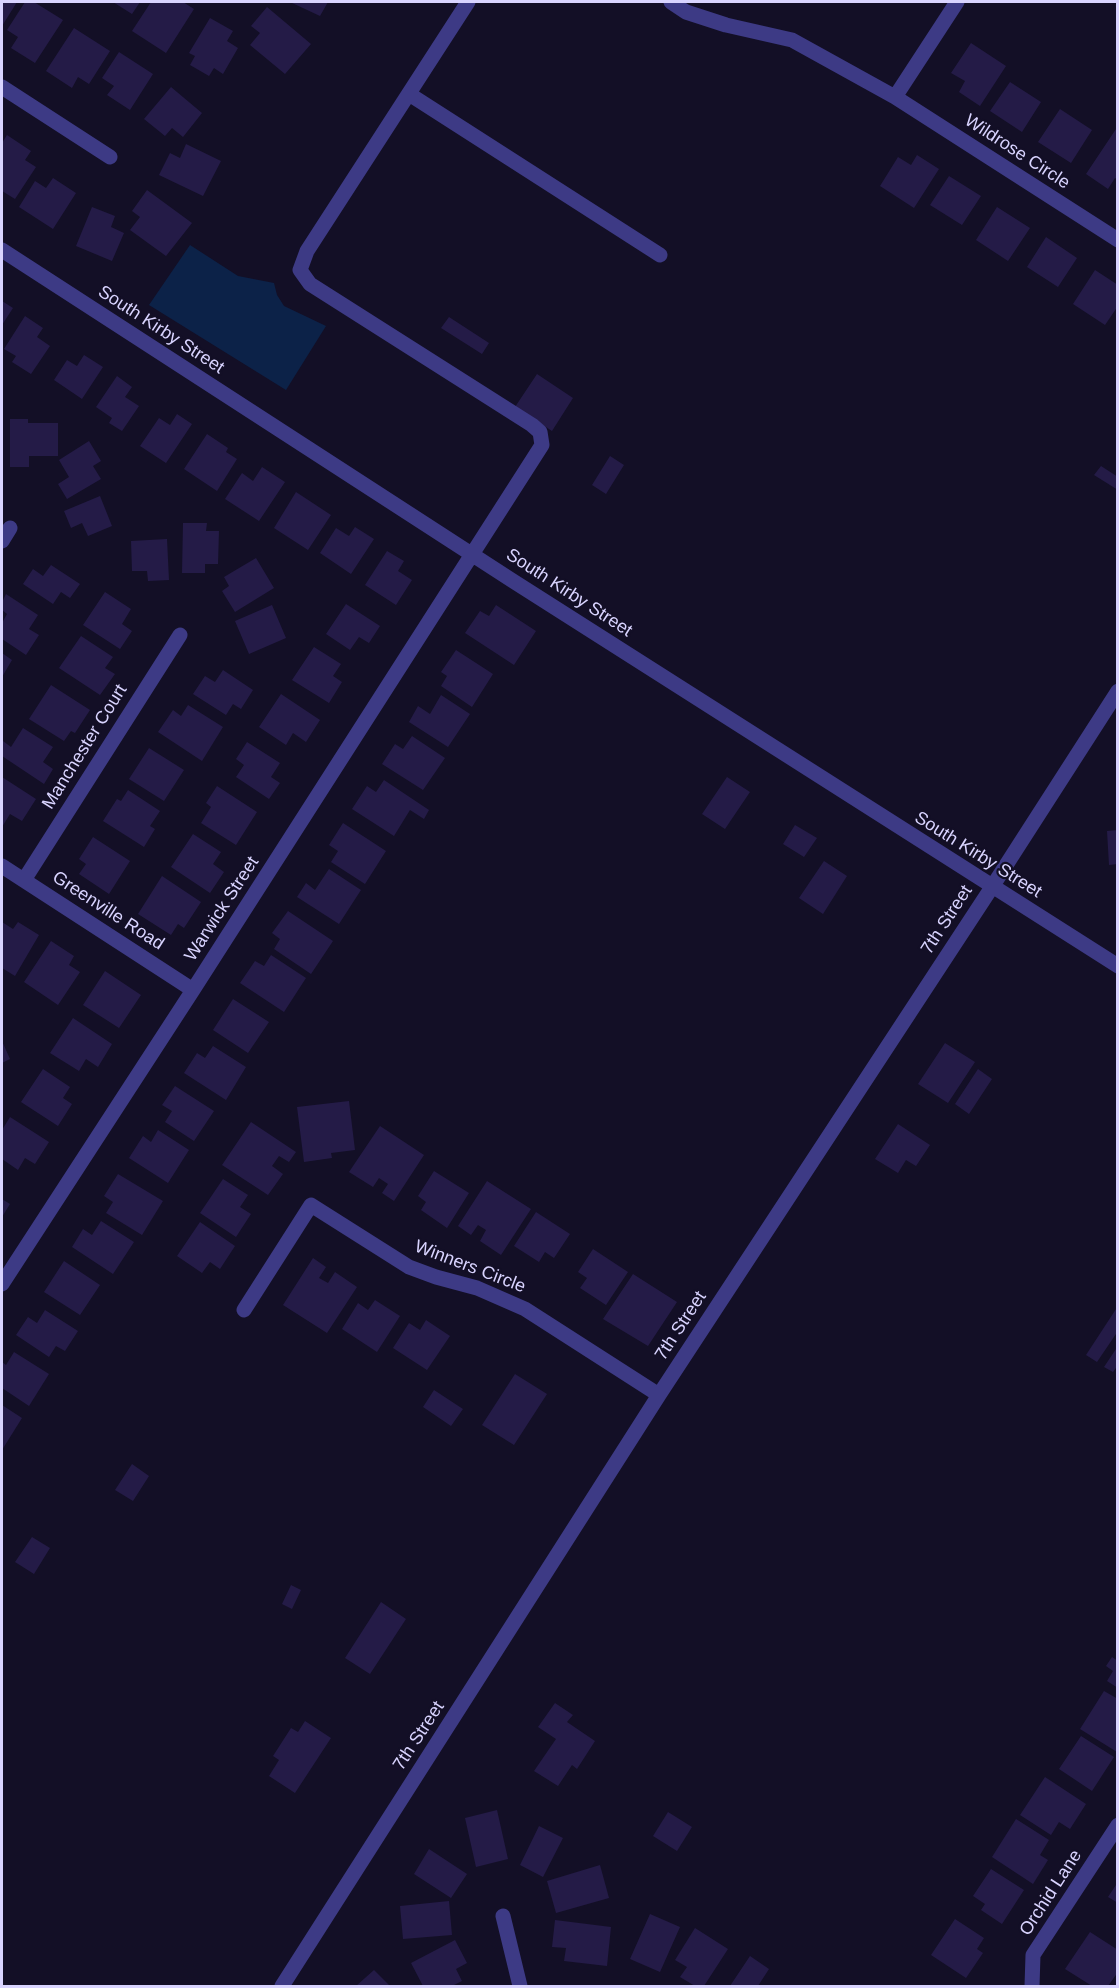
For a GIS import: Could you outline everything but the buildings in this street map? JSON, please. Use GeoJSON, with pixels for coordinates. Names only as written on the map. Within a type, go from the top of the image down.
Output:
{"type":"FeatureCollection","features":[{"type":"Feature","properties":{"kind":"street"},"geometry":{"type":"LineString","coordinates":[[468,2],[409,94],[660,255]]}},
{"type":"Feature","properties":{"kind":"street","name":"Wildrose Circle"},"geometry":{"type":"LineString","coordinates":[[671,2],[686,12],[726,25],[792,40],[896,97],[1118,240]]}},
{"type":"Feature","properties":{"kind":"street"},"geometry":{"type":"LineString","coordinates":[[896,97],[957,2]]}},
{"type":"Feature","properties":{"kind":"street"},"geometry":{"type":"LineString","coordinates":[[2,87],[110,157]]}},
{"type":"Feature","properties":{"kind":"street","name":"Warwick Street"},"geometry":{"type":"LineString","coordinates":[[2,1284],[542,445],[540,432],[532,424],[310,284],[300,270],[307,251],[409,94]]}},
{"type":"Feature","properties":{"kind":"street","name":"South Kirby Street"},"geometry":{"type":"LineString","coordinates":[[2,250],[473,555],[1118,966]]}},
{"type":"Feature","properties":{"kind":"street"},"geometry":{"type":"LineString","coordinates":[[2,542],[10,528]]}},
{"type":"Feature","properties":{"kind":"street","name":"Manchester Court"},"geometry":{"type":"LineString","coordinates":[[24,880],[180,635]]}},
{"type":"Feature","properties":{"kind":"street","name":"7th Street"},"geometry":{"type":"LineString","coordinates":[[282,1986],[658,1395],[1118,691]]}},
{"type":"Feature","properties":{"kind":"street","name":"Greenville Road"},"geometry":{"type":"LineString","coordinates":[[2,866],[193,990]]}},
{"type":"Feature","properties":{"kind":"street","name":"Winners Circle"},"geometry":{"type":"LineString","coordinates":[[244,1310],[310,1205],[409,1266],[436,1277],[477,1288],[525,1309],[658,1395]]}},
{"type":"Feature","properties":{"kind":"street","name":"Orchid Lane"},"geometry":{"type":"LineString","coordinates":[[1032,1986],[1033,1955],[1118,1825]]}},
{"type":"Feature","properties":{"kind":"street"},"geometry":{"type":"LineString","coordinates":[[503,1916],[520,1986]]}},
{"type":"Feature","properties":{"kind":"water"},"geometry":{"type":"Polygon","coordinates":[[[190,245],[238,276],[274,283],[277,295],[284,306],[326,326],[286,390],[149,305],[190,245]]]}}]}
